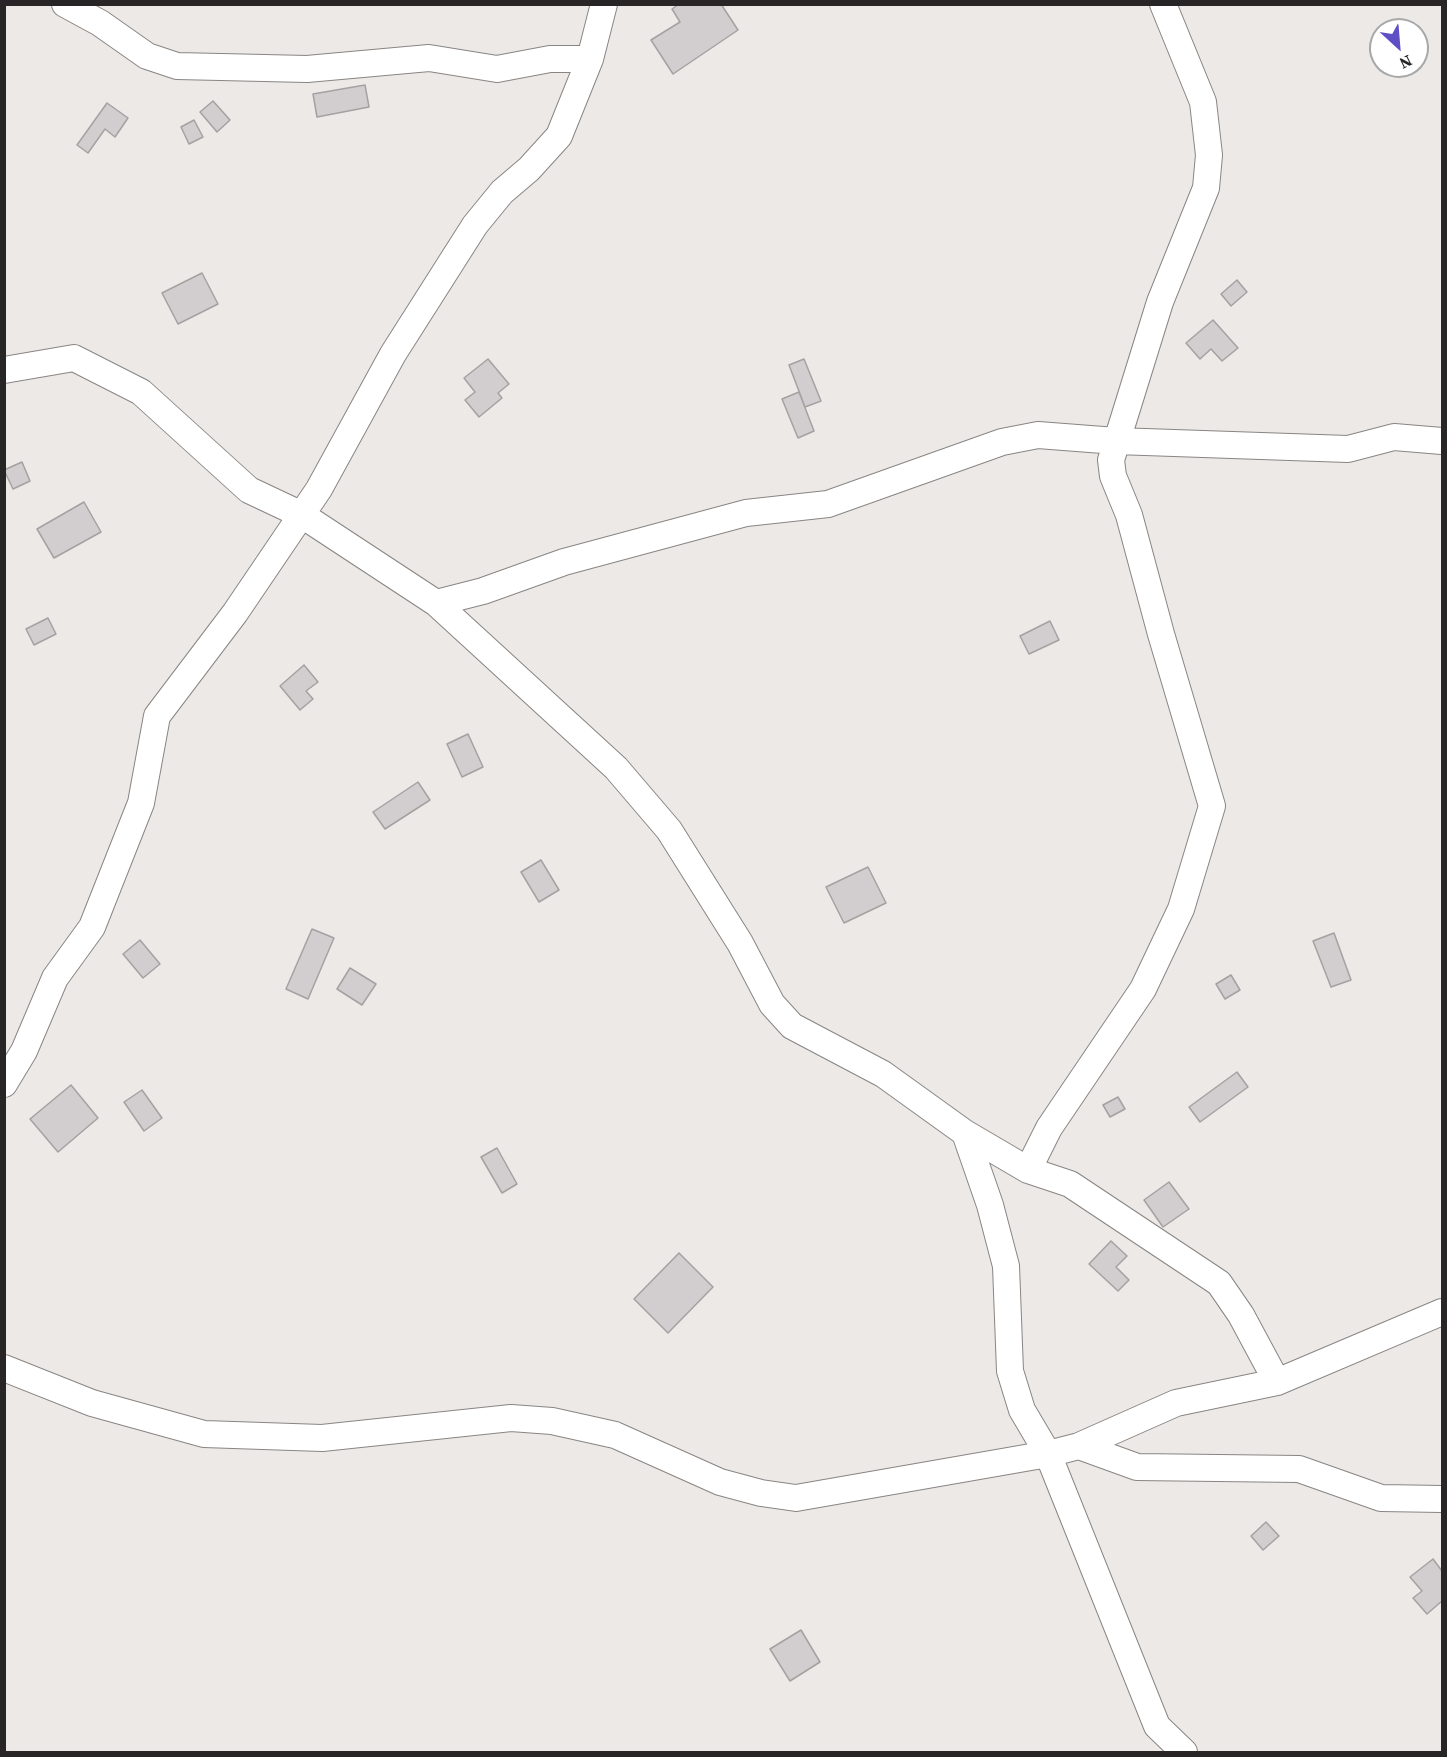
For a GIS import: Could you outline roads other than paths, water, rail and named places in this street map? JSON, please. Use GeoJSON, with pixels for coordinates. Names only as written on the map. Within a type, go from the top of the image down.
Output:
{"type":"FeatureCollection","features":[{"type":"Feature","properties":{"kind":"street"},"geometry":{"type":"LineString","coordinates":[[65,4],[100,23],[147,56],[177,66],[307,69],[429,58],[497,69],[550,59],[590,59]]}},
{"type":"Feature","properties":{"kind":"street"},"geometry":{"type":"LineString","coordinates":[[4,1084],[24,1051],[55,978],[92,927],[141,803],[158,716],[235,613],[319,489],[393,354],[475,225],[501,192],[529,169],[559,136],[590,59],[604,4]]}},
{"type":"Feature","properties":{"kind":"street"},"geometry":{"type":"LineString","coordinates":[[1028,1170],[1049,1128],[1143,989],[1181,909],[1212,806],[1161,633],[1130,515],[1113,476],[1111,460],[1160,302],[1206,188],[1209,155],[1203,102],[1162,4]]}},
{"type":"Feature","properties":{"kind":"street"},"geometry":{"type":"LineString","coordinates":[[4,370],[74,358],[141,392],[249,490],[302,515],[436,603],[616,768],[669,830],[740,943],[772,1004],[792,1026],[883,1074],[965,1133],[1028,1170],[1070,1184],[1219,1283],[1241,1315],[1277,1382]]}},
{"type":"Feature","properties":{"kind":"street"},"geometry":{"type":"LineString","coordinates":[[436,603],[483,591],[564,562],[746,513],[828,504],[856,496],[1002,442],[1038,435],[1116,441],[1348,449],[1395,437],[1443,441]]}},
{"type":"Feature","properties":{"kind":"street"},"geometry":{"type":"LineString","coordinates":[[965,1133],[990,1206],[1006,1266],[1010,1371],[1022,1410],[1048,1454],[1157,1726],[1184,1752]]}},
{"type":"Feature","properties":{"kind":"street"},"geometry":{"type":"LineString","coordinates":[[4,1368],[92,1403],[204,1434],[322,1438],[511,1418],[552,1421],[615,1435],[720,1482],[761,1493],[795,1498],[1048,1454],[1079,1446],[1176,1403],[1277,1382],[1443,1312]]}},
{"type":"Feature","properties":{"kind":"street"},"geometry":{"type":"LineString","coordinates":[[1079,1446],[1137,1467],[1299,1469],[1381,1498],[1443,1499]]}}]}
